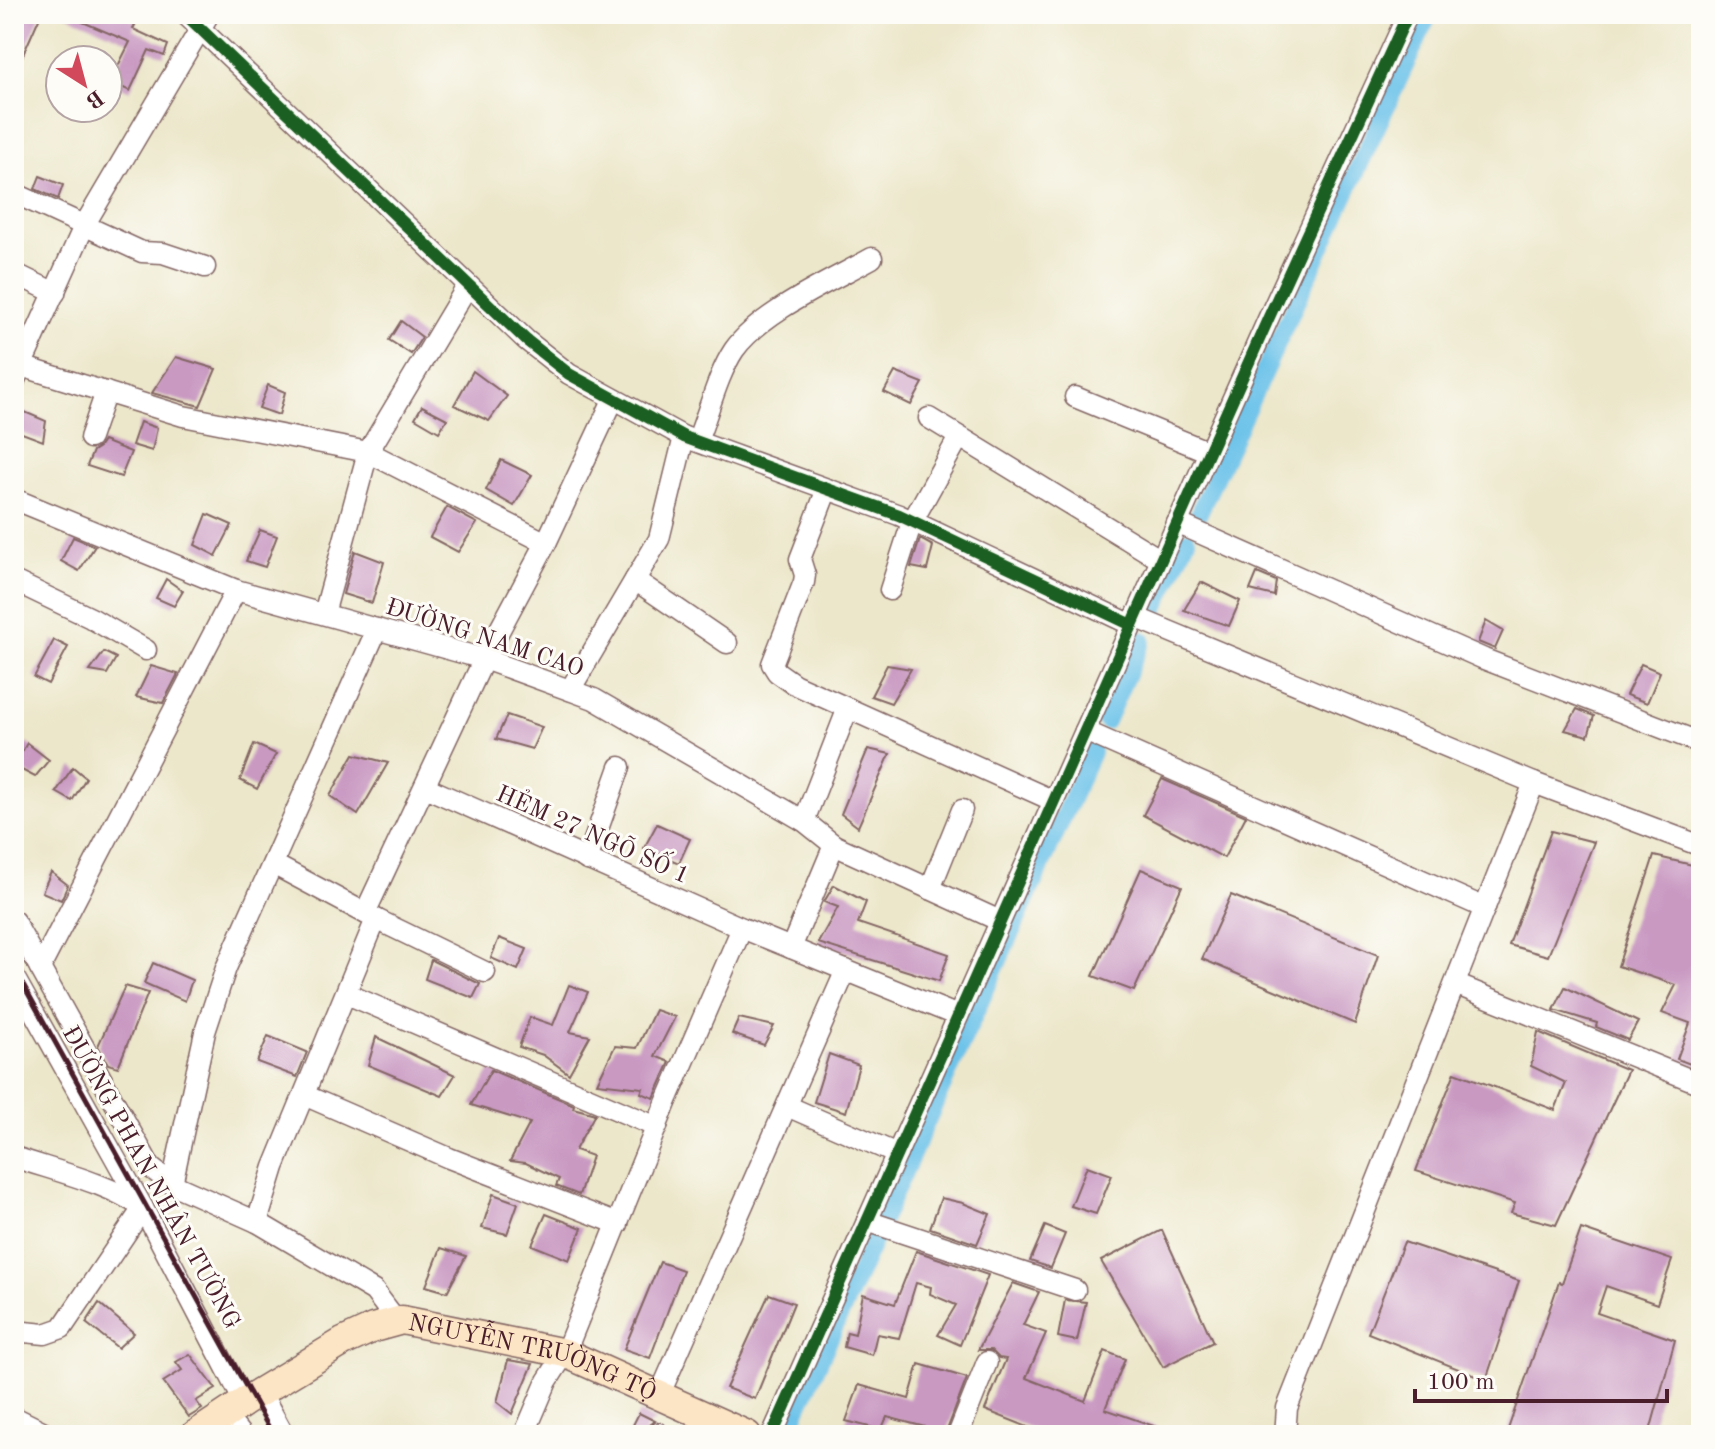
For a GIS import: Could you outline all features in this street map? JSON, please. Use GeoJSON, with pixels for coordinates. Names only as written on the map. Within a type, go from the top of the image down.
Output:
{"type":"FeatureCollection","features":[{"type":"Feature","properties":{"kind":"main road","name":"NGUYỄN TRƯỜNG TỘ"},"geometry":{"type":"LineString","coordinates":[[195,1435],[243,1411],[343,1342],[396,1320],[565,1353],[747,1435]]}},
{"type":"Feature","properties":{"kind":"street"},"geometry":{"type":"LineString","coordinates":[[772,1435],[1177,523],[1408,14]]}},
{"type":"Feature","properties":{"kind":"street"},"geometry":{"type":"LineString","coordinates":[[546,543],[368,452],[183,416],[106,392],[18,374],[85,224],[198,19],[526,340],[569,374],[613,400],[691,439],[912,522],[1134,621],[1534,783],[1701,846]]}},
{"type":"Feature","properties":{"kind":"street"},"geometry":{"type":"LineString","coordinates":[[14,193],[142,252],[163,253],[205,267]]}},
{"type":"Feature","properties":{"kind":"street"},"geometry":{"type":"LineString","coordinates":[[570,690],[659,539],[691,439],[729,359],[740,344],[785,307],[872,258]]}},
{"type":"Feature","properties":{"kind":"street"},"geometry":{"type":"LineString","coordinates":[[14,273],[55,293]]}},
{"type":"Feature","properties":{"kind":"street"},"geometry":{"type":"LineString","coordinates":[[324,614],[368,452],[468,285]]}},
{"type":"Feature","properties":{"kind":"street"},"geometry":{"type":"LineString","coordinates":[[90,438],[106,392]]}},
{"type":"Feature","properties":{"kind":"street"},"geometry":{"type":"LineString","coordinates":[[1075,397],[1209,452]]}},
{"type":"Feature","properties":{"kind":"street"},"geometry":{"type":"LineString","coordinates":[[257,1222],[274,1167],[347,994],[371,916],[425,787],[484,659],[546,543],[613,400]]}},
{"type":"Feature","properties":{"kind":"street"},"geometry":{"type":"LineString","coordinates":[[929,418],[1161,560]]}},
{"type":"Feature","properties":{"kind":"street"},"geometry":{"type":"LineString","coordinates":[[890,590],[912,522],[959,437]]}},
{"type":"Feature","properties":{"kind":"street"},"geometry":{"type":"LineString","coordinates":[[827,489],[800,559],[804,582],[772,664],[777,672],[794,684],[1054,801]]}},
{"type":"Feature","properties":{"kind":"street","name":"ĐƯỜNG NAM CAO"},"geometry":{"type":"LineString","coordinates":[[14,499],[236,590],[484,659],[594,699],[804,821],[834,845],[1000,921]]}},
{"type":"Feature","properties":{"kind":"street"},"geometry":{"type":"LineString","coordinates":[[1177,523],[1484,659],[1701,743]]}},
{"type":"Feature","properties":{"kind":"street"},"geometry":{"type":"LineString","coordinates":[[635,580],[727,643]]}},
{"type":"Feature","properties":{"kind":"street"},"geometry":{"type":"LineString","coordinates":[[14,581],[91,618],[146,650]]}},
{"type":"Feature","properties":{"kind":"street"},"geometry":{"type":"LineString","coordinates":[[40,968],[236,590]]}},
{"type":"Feature","properties":{"kind":"street"},"geometry":{"type":"LineString","coordinates":[[172,1184],[213,1007],[226,968],[377,629]]}},
{"type":"Feature","properties":{"kind":"street"},"geometry":{"type":"LineString","coordinates":[[804,821],[848,708]]}},
{"type":"Feature","properties":{"kind":"street"},"geometry":{"type":"LineString","coordinates":[[1085,731],[1485,908]]}},
{"type":"Feature","properties":{"kind":"street"},"geometry":{"type":"LineString","coordinates":[[587,860],[620,767]]}},
{"type":"Feature","properties":{"kind":"street"},"geometry":{"type":"LineString","coordinates":[[1285,1435],[1287,1408],[1534,783]]}},
{"type":"Feature","properties":{"kind":"street","name":"HẺM 27 NGÕ SỐ 1"},"geometry":{"type":"LineString","coordinates":[[425,787],[742,928],[958,1016]]}},
{"type":"Feature","properties":{"kind":"street"},"geometry":{"type":"LineString","coordinates":[[930,889],[962,810]]}},
{"type":"Feature","properties":{"kind":"street"},"geometry":{"type":"LineString","coordinates":[[791,948],[834,845]]}},
{"type":"Feature","properties":{"kind":"street"},"geometry":{"type":"LineString","coordinates":[[273,864],[485,972]]}},
{"type":"Feature","properties":{"kind":"street"},"geometry":{"type":"LineString","coordinates":[[14,921],[144,1158],[158,1175],[257,1222],[374,1291],[396,1320]]}},
{"type":"Feature","properties":{"kind":"street"},"geometry":{"type":"LineString","coordinates":[[524,1435],[547,1381],[565,1353],[742,928]]}},
{"type":"Feature","properties":{"kind":"street"},"geometry":{"type":"LineString","coordinates":[[659,1396],[846,970]]}},
{"type":"Feature","properties":{"kind":"street","name":"ĐƯỜNG PHAN NHÂN TƯỜNG"},"geometry":{"type":"LineString","coordinates":[[14,977],[143,1208],[243,1411],[284,1435]]}},
{"type":"Feature","properties":{"kind":"street"},"geometry":{"type":"LineString","coordinates":[[1455,984],[1701,1084]]}},
{"type":"Feature","properties":{"kind":"street"},"geometry":{"type":"LineString","coordinates":[[347,994],[657,1127]]}},
{"type":"Feature","properties":{"kind":"street"},"geometry":{"type":"LineString","coordinates":[[304,1095],[449,1158],[618,1224]]}},
{"type":"Feature","properties":{"kind":"street"},"geometry":{"type":"LineString","coordinates":[[787,1106],[897,1154]]}},
{"type":"Feature","properties":{"kind":"street"},"geometry":{"type":"LineString","coordinates":[[14,1157],[130,1198],[143,1208],[62,1328],[45,1334],[14,1331]]}},
{"type":"Feature","properties":{"kind":"street"},"geometry":{"type":"LineString","coordinates":[[867,1221],[1075,1290]]}},
{"type":"Feature","properties":{"kind":"street"},"geometry":{"type":"LineString","coordinates":[[958,1435],[987,1362]]}},
{"type":"Feature","properties":{"kind":"street"},"geometry":{"type":"LineString","coordinates":[[14,1417],[50,1435]]}},
{"type":"Feature","properties":{"kind":"building"},"geometry":{"type":"Polygon","coordinates":[[[14,14],[41,14],[14,75],[14,14]]]}},
{"type":"Feature","properties":{"kind":"building"},"geometry":{"type":"Polygon","coordinates":[[[64,14],[120,14],[137,21],[133,29],[168,45],[164,56],[149,50],[130,91],[124,88],[124,54],[130,42],[64,14]]]}},
{"type":"Feature","properties":{"kind":"building"},"geometry":{"type":"Polygon","coordinates":[[[40,176],[63,185],[58,199],[35,189],[40,176]]]}},
{"type":"Feature","properties":{"kind":"building"},"geometry":{"type":"Polygon","coordinates":[[[401,321],[422,337],[411,354],[389,340],[401,321]]]}},
{"type":"Feature","properties":{"kind":"building"},"geometry":{"type":"Polygon","coordinates":[[[176,357],[216,369],[200,406],[152,393],[176,357]]]}},
{"type":"Feature","properties":{"kind":"building"},"geometry":{"type":"Polygon","coordinates":[[[473,371],[507,396],[489,421],[454,405],[473,371]]]}},
{"type":"Feature","properties":{"kind":"building"},"geometry":{"type":"Polygon","coordinates":[[[895,372],[923,383],[911,405],[884,392],[895,372]]]}},
{"type":"Feature","properties":{"kind":"building"},"geometry":{"type":"Polygon","coordinates":[[[268,385],[285,392],[279,415],[259,408],[268,385]]]}},
{"type":"Feature","properties":{"kind":"building"},"geometry":{"type":"Polygon","coordinates":[[[422,406],[447,419],[439,432],[415,418],[422,406]]]}},
{"type":"Feature","properties":{"kind":"building"},"geometry":{"type":"Polygon","coordinates":[[[20,410],[46,421],[43,441],[14,430],[14,421],[20,410]]]}},
{"type":"Feature","properties":{"kind":"building"},"geometry":{"type":"Polygon","coordinates":[[[140,422],[157,428],[152,451],[132,445],[140,422]]]}},
{"type":"Feature","properties":{"kind":"building"},"geometry":{"type":"Polygon","coordinates":[[[103,441],[131,452],[121,477],[87,466],[93,451],[103,441]]]}},
{"type":"Feature","properties":{"kind":"building"},"geometry":{"type":"Polygon","coordinates":[[[501,460],[532,475],[514,506],[486,490],[501,460]]]}},
{"type":"Feature","properties":{"kind":"building"},"geometry":{"type":"Polygon","coordinates":[[[447,507],[477,523],[458,552],[430,537],[447,507]]]}},
{"type":"Feature","properties":{"kind":"building"},"geometry":{"type":"Polygon","coordinates":[[[207,514],[232,525],[216,556],[195,545],[207,514]]]}},
{"type":"Feature","properties":{"kind":"building"},"geometry":{"type":"Polygon","coordinates":[[[260,530],[277,536],[265,567],[246,561],[260,530]]]}},
{"type":"Feature","properties":{"kind":"building"},"geometry":{"type":"Polygon","coordinates":[[[73,537],[95,546],[79,571],[61,561],[73,537]]]}},
{"type":"Feature","properties":{"kind":"building"},"geometry":{"type":"Polygon","coordinates":[[[920,539],[933,546],[927,570],[911,567],[920,539]]]}},
{"type":"Feature","properties":{"kind":"building"},"geometry":{"type":"Polygon","coordinates":[[[355,551],[384,562],[372,603],[343,594],[355,551]]]}},
{"type":"Feature","properties":{"kind":"building"},"geometry":{"type":"Polygon","coordinates":[[[1257,573],[1276,581],[1274,596],[1250,590],[1257,573]]]}},
{"type":"Feature","properties":{"kind":"building"},"geometry":{"type":"Polygon","coordinates":[[[166,579],[183,591],[174,606],[156,598],[166,579]]]}},
{"type":"Feature","properties":{"kind":"building"},"geometry":{"type":"Polygon","coordinates":[[[1201,582],[1240,601],[1229,626],[1184,610],[1201,582]]]}},
{"type":"Feature","properties":{"kind":"building"},"geometry":{"type":"Polygon","coordinates":[[[1486,621],[1503,631],[1495,649],[1478,642],[1486,621]]]}},
{"type":"Feature","properties":{"kind":"building"},"geometry":{"type":"Polygon","coordinates":[[[54,640],[68,647],[48,684],[34,677],[54,640]]]}},
{"type":"Feature","properties":{"kind":"building"},"geometry":{"type":"Polygon","coordinates":[[[104,652],[116,658],[107,674],[90,671],[104,652]]]}},
{"type":"Feature","properties":{"kind":"building"},"geometry":{"type":"Polygon","coordinates":[[[1641,664],[1660,672],[1647,703],[1626,695],[1641,664]]]}},
{"type":"Feature","properties":{"kind":"building"},"geometry":{"type":"Polygon","coordinates":[[[887,665],[911,669],[891,703],[871,696],[887,665]]]}},
{"type":"Feature","properties":{"kind":"building"},"geometry":{"type":"Polygon","coordinates":[[[151,666],[178,674],[163,703],[136,697],[151,666]]]}},
{"type":"Feature","properties":{"kind":"building"},"geometry":{"type":"Polygon","coordinates":[[[1577,709],[1594,716],[1588,736],[1565,730],[1577,709]]]}},
{"type":"Feature","properties":{"kind":"building"},"geometry":{"type":"Polygon","coordinates":[[[507,715],[542,727],[532,749],[496,739],[507,715]]]}},
{"type":"Feature","properties":{"kind":"building"},"geometry":{"type":"Polygon","coordinates":[[[27,743],[49,760],[35,777],[14,766],[27,743]]]}},
{"type":"Feature","properties":{"kind":"building"},"geometry":{"type":"Polygon","coordinates":[[[254,744],[276,754],[257,789],[240,780],[254,744]]]}},
{"type":"Feature","properties":{"kind":"building"},"geometry":{"type":"Polygon","coordinates":[[[868,749],[890,754],[858,827],[841,814],[868,749]]]}},
{"type":"Feature","properties":{"kind":"building"},"geometry":{"type":"Polygon","coordinates":[[[354,754],[388,763],[358,815],[330,796],[354,754]]]}},
{"type":"Feature","properties":{"kind":"building"},"geometry":{"type":"Polygon","coordinates":[[[73,767],[86,778],[72,801],[56,792],[73,767]]]}},
{"type":"Feature","properties":{"kind":"building"},"geometry":{"type":"Polygon","coordinates":[[[1162,779],[1246,816],[1224,858],[1143,815],[1162,779]]]}},
{"type":"Feature","properties":{"kind":"building"},"geometry":{"type":"Polygon","coordinates":[[[657,824],[690,839],[679,863],[644,848],[657,824]]]}},
{"type":"Feature","properties":{"kind":"building"},"geometry":{"type":"Polygon","coordinates":[[[1551,831],[1594,842],[1548,956],[1509,945],[1551,831]]]}},
{"type":"Feature","properties":{"kind":"building"},"geometry":{"type":"Polygon","coordinates":[[[1654,856],[1701,867],[1701,1068],[1677,1059],[1690,1023],[1662,1013],[1676,985],[1618,966],[1654,856]]]}},
{"type":"Feature","properties":{"kind":"building"},"geometry":{"type":"Polygon","coordinates":[[[1141,869],[1182,886],[1134,991],[1093,976],[1141,869]]]}},
{"type":"Feature","properties":{"kind":"building"},"geometry":{"type":"Polygon","coordinates":[[[51,872],[68,885],[61,900],[42,892],[51,872]]]}},
{"type":"Feature","properties":{"kind":"building"},"geometry":{"type":"Polygon","coordinates":[[[834,885],[866,902],[858,923],[949,954],[939,981],[818,943],[838,907],[824,902],[834,885]]]}},
{"type":"Feature","properties":{"kind":"building"},"geometry":{"type":"Polygon","coordinates":[[[1231,895],[1378,955],[1355,1024],[1202,959],[1231,895]]]}},
{"type":"Feature","properties":{"kind":"building"},"geometry":{"type":"Polygon","coordinates":[[[499,938],[527,949],[518,970],[491,958],[499,938]]]}},
{"type":"Feature","properties":{"kind":"building"},"geometry":{"type":"Polygon","coordinates":[[[431,960],[480,984],[473,998],[425,979],[431,960]]]}},
{"type":"Feature","properties":{"kind":"building"},"geometry":{"type":"Polygon","coordinates":[[[153,963],[192,980],[185,1001],[144,983],[153,963]]]}},
{"type":"Feature","properties":{"kind":"building"},"geometry":{"type":"Polygon","coordinates":[[[569,985],[588,992],[570,1032],[590,1036],[569,1074],[543,1055],[519,1047],[530,1017],[553,1025],[569,985]]]}},
{"type":"Feature","properties":{"kind":"building"},"geometry":{"type":"Polygon","coordinates":[[[125,986],[148,993],[118,1067],[108,1064],[98,1046],[125,986]]]}},
{"type":"Feature","properties":{"kind":"building"},"geometry":{"type":"Polygon","coordinates":[[[1565,987],[1638,1022],[1628,1040],[1596,1027],[1597,1023],[1554,1010],[1565,987]]]}},
{"type":"Feature","properties":{"kind":"building"},"geometry":{"type":"Polygon","coordinates":[[[655,1010],[675,1017],[655,1056],[670,1062],[654,1098],[641,1093],[643,1088],[597,1083],[615,1046],[637,1048],[655,1010]]]}},
{"type":"Feature","properties":{"kind":"building"},"geometry":{"type":"Polygon","coordinates":[[[739,1018],[774,1026],[764,1045],[732,1034],[739,1018]]]}},
{"type":"Feature","properties":{"kind":"building"},"geometry":{"type":"Polygon","coordinates":[[[1538,1032],[1628,1070],[1556,1225],[1511,1213],[1515,1203],[1416,1171],[1455,1072],[1555,1110],[1566,1083],[1531,1066],[1538,1032]]]}},
{"type":"Feature","properties":{"kind":"building"},"geometry":{"type":"Polygon","coordinates":[[[268,1036],[307,1052],[297,1077],[257,1062],[268,1036]]]}},
{"type":"Feature","properties":{"kind":"building"},"geometry":{"type":"Polygon","coordinates":[[[376,1037],[455,1075],[442,1096],[368,1065],[376,1037]]]}},
{"type":"Feature","properties":{"kind":"building"},"geometry":{"type":"Polygon","coordinates":[[[829,1054],[859,1065],[846,1112],[814,1102],[829,1054]]]}},
{"type":"Feature","properties":{"kind":"building"},"geometry":{"type":"Polygon","coordinates":[[[491,1070],[574,1105],[573,1108],[595,1114],[575,1150],[592,1156],[579,1195],[556,1186],[559,1179],[526,1163],[510,1161],[530,1123],[471,1105],[491,1070]]]}},
{"type":"Feature","properties":{"kind":"building"},"geometry":{"type":"Polygon","coordinates":[[[1087,1166],[1112,1175],[1096,1214],[1071,1206],[1087,1166]]]}},
{"type":"Feature","properties":{"kind":"building"},"geometry":{"type":"Polygon","coordinates":[[[493,1194],[518,1203],[507,1234],[482,1228],[493,1194]]]}},
{"type":"Feature","properties":{"kind":"building"},"geometry":{"type":"Polygon","coordinates":[[[941,1198],[990,1214],[977,1244],[930,1228],[941,1198]]]}},
{"type":"Feature","properties":{"kind":"building"},"geometry":{"type":"Polygon","coordinates":[[[546,1214],[582,1228],[569,1260],[532,1245],[546,1214]]]}},
{"type":"Feature","properties":{"kind":"building"},"geometry":{"type":"Polygon","coordinates":[[[1045,1226],[1065,1234],[1051,1268],[1030,1261],[1045,1226]]]}},
{"type":"Feature","properties":{"kind":"building"},"geometry":{"type":"Polygon","coordinates":[[[1581,1229],[1672,1260],[1657,1304],[1606,1286],[1597,1313],[1675,1340],[1649,1435],[1506,1435],[1559,1282],[1562,1283],[1581,1229]]]}},
{"type":"Feature","properties":{"kind":"building"},"geometry":{"type":"Polygon","coordinates":[[[1162,1230],[1213,1342],[1163,1367],[1101,1261],[1162,1230]]]}},
{"type":"Feature","properties":{"kind":"building"},"geometry":{"type":"Polygon","coordinates":[[[1404,1242],[1519,1281],[1486,1380],[1368,1333],[1404,1242]]]}},
{"type":"Feature","properties":{"kind":"building"},"geometry":{"type":"Polygon","coordinates":[[[441,1248],[466,1256],[447,1292],[426,1286],[441,1248]]]}},
{"type":"Feature","properties":{"kind":"building"},"geometry":{"type":"Polygon","coordinates":[[[916,1251],[988,1275],[960,1345],[938,1335],[956,1305],[930,1294],[931,1287],[916,1283],[899,1338],[877,1334],[872,1355],[844,1347],[847,1332],[855,1334],[863,1294],[895,1304],[916,1251]]]}},
{"type":"Feature","properties":{"kind":"building"},"geometry":{"type":"Polygon","coordinates":[[[660,1262],[683,1270],[650,1358],[624,1349],[660,1262]]]}},
{"type":"Feature","properties":{"kind":"building"},"geometry":{"type":"Polygon","coordinates":[[[1013,1283],[1039,1292],[1023,1325],[1046,1333],[1026,1378],[1085,1401],[1105,1351],[1125,1359],[1105,1409],[1171,1432],[1171,1435],[1048,1435],[985,1410],[1006,1359],[999,1358],[991,1350],[978,1350],[1013,1283]]]}},
{"type":"Feature","properties":{"kind":"building"},"geometry":{"type":"Polygon","coordinates":[[[769,1294],[794,1303],[755,1399],[726,1388],[769,1294]]]}},
{"type":"Feature","properties":{"kind":"building"},"geometry":{"type":"Polygon","coordinates":[[[1065,1300],[1086,1302],[1077,1341],[1058,1337],[1065,1300]]]}},
{"type":"Feature","properties":{"kind":"building"},"geometry":{"type":"Polygon","coordinates":[[[99,1303],[134,1333],[118,1348],[86,1323],[99,1303]]]}},
{"type":"Feature","properties":{"kind":"building"},"geometry":{"type":"Polygon","coordinates":[[[190,1354],[216,1389],[196,1401],[202,1409],[189,1417],[163,1382],[182,1370],[176,1362],[190,1354]]]}},
{"type":"Feature","properties":{"kind":"building"},"geometry":{"type":"Polygon","coordinates":[[[508,1360],[533,1364],[512,1414],[497,1402],[508,1360]]]}},
{"type":"Feature","properties":{"kind":"building"},"geometry":{"type":"Polygon","coordinates":[[[919,1364],[967,1378],[945,1435],[921,1435],[925,1427],[887,1417],[881,1430],[846,1421],[859,1385],[909,1399],[919,1364]]]}},
{"type":"Feature","properties":{"kind":"building"},"geometry":{"type":"Polygon","coordinates":[[[639,1413],[655,1421],[647,1427],[644,1435],[628,1435],[639,1413]]]}},
{"type":"Feature","properties":{"kind":"waterway"},"geometry":{"type":"LineString","coordinates":[[1197,517],[1429,14]]}},
{"type":"Feature","properties":{"kind":"waterway"},"geometry":{"type":"LineString","coordinates":[[1155,610],[1187,540]]}},
{"type":"Feature","properties":{"kind":"waterway"},"geometry":{"type":"LineString","coordinates":[[1106,721],[1142,640]]}},
{"type":"Feature","properties":{"kind":"waterway"},"geometry":{"type":"LineString","coordinates":[[794,1418],[1092,752]]}},
{"type":"Feature","properties":{"kind":"railway"},"geometry":{"type":"LineString","coordinates":[[14,968],[273,1435]]}},
{"type":"Feature","properties":{"kind":"cycle path"},"geometry":{"type":"LineString","coordinates":[[185,14],[526,340],[569,374],[684,437],[899,515],[1132,625]]}},
{"type":"Feature","properties":{"kind":"cycle path"},"geometry":{"type":"LineString","coordinates":[[772,1435],[1269,317],[1408,14]]}}]}
